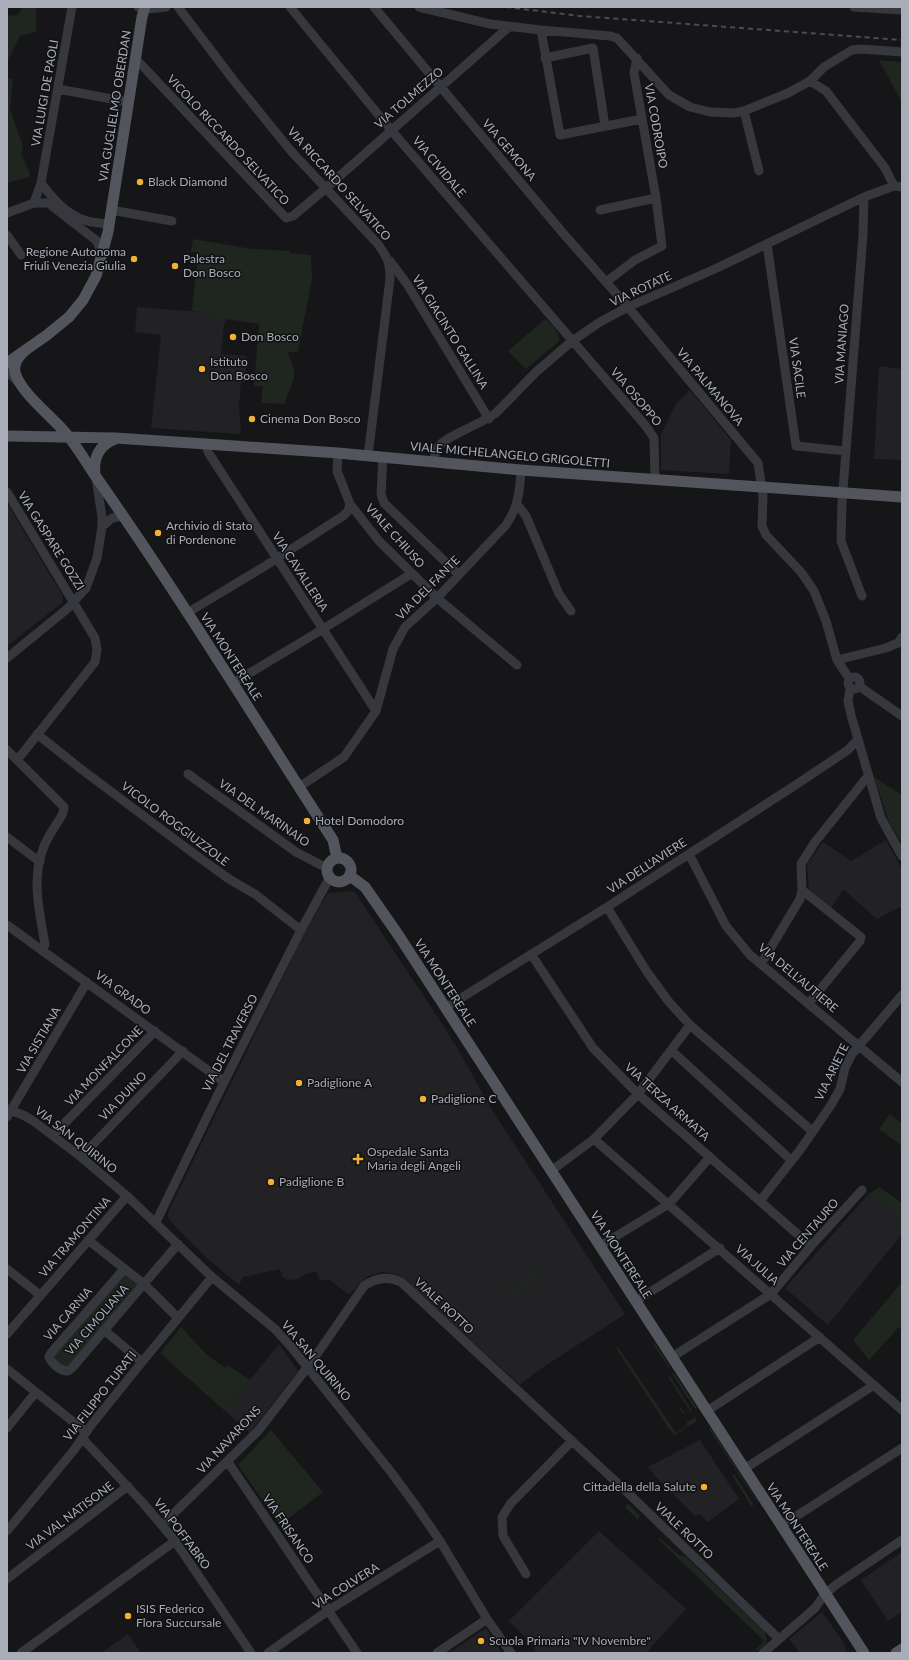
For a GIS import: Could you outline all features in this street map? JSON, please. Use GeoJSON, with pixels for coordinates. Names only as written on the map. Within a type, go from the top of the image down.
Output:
{"type":"FeatureCollection","features":[{"type":"Feature","properties":{"kind":"main road","name":"VIA GUGLIELMO OBERDAN"},"geometry":{"type":"LineString","coordinates":[[7,363],[62,323],[79,306],[90,290],[96,276],[101,251],[106,242],[143,8]]}},
{"type":"Feature","properties":{"kind":"main road","name":"VIA MONTEREALE"},"geometry":{"type":"LineString","coordinates":[[27,349],[19,357],[15,367],[15,372],[24,388],[69,438],[120,511],[233,682],[333,840],[336,858]]}},
{"type":"Feature","properties":{"kind":"main road","name":"VIALE MICHELANGELO GRIGOLETTI"},"geometry":{"type":"LineString","coordinates":[[7,436],[115,438],[206,444],[338,453],[520,470],[902,497]]}},
{"type":"Feature","properties":{"kind":"main road"},"geometry":{"type":"LineString","coordinates":[[95,474],[94,465],[98,451],[115,438]]}},
{"type":"Feature","properties":{"kind":"main road"},"geometry":{"type":"LineString","coordinates":[[336,858],[345,859],[350,864],[352,872],[344,881],[340,882],[332,880],[328,872],[331,861],[336,858]]}},
{"type":"Feature","properties":{"kind":"main road","name":"VIA MONTEREALE"},"geometry":{"type":"LineString","coordinates":[[350,876],[365,888],[445,1008],[864,1653]]}},
{"type":"Feature","properties":{"kind":"main road"},"geometry":{"type":"LineString","coordinates":[[896,1653],[902,1649]]}},
{"type":"Feature","properties":{"kind":"street","name":"VIA LUIGI DE PAOLI"},"geometry":{"type":"LineString","coordinates":[[34,202],[41,183],[72,7]]}},
{"type":"Feature","properties":{"kind":"street"},"geometry":{"type":"LineString","coordinates":[[143,8],[166,7]]}},
{"type":"Feature","properties":{"kind":"street","name":"VIA RICCARDO SELVATICO"},"geometry":{"type":"LineString","coordinates":[[178,7],[290,151],[377,243],[388,258],[390,266],[390,279],[368,456]]}},
{"type":"Feature","properties":{"kind":"street","name":"VIA CIVIDALE"},"geometry":{"type":"LineString","coordinates":[[290,7],[391,130],[572,341]]}},
{"type":"Feature","properties":{"kind":"street","name":"VIA GEMONA"},"geometry":{"type":"LineString","coordinates":[[374,7],[562,232],[628,307]]}},
{"type":"Feature","properties":{"kind":"street"},"geometry":{"type":"LineString","coordinates":[[419,7],[490,24],[610,36],[617,38],[637,58],[669,95],[690,107],[710,112],[734,113],[744,111],[788,93],[810,81],[824,67],[844,54],[861,48],[902,52]]}},
{"type":"Feature","properties":{"kind":"street"},"geometry":{"type":"LineString","coordinates":[[854,7],[902,10]]}},
{"type":"Feature","properties":{"kind":"street"},"geometry":{"type":"LineString","coordinates":[[886,10],[902,17]]}},
{"type":"Feature","properties":{"kind":"street","name":"VIA TOLMEZZO"},"geometry":{"type":"LineString","coordinates":[[325,189],[510,26]]}},
{"type":"Feature","properties":{"kind":"street"},"geometry":{"type":"LineString","coordinates":[[541,30],[560,135],[642,119]]}},
{"type":"Feature","properties":{"kind":"street"},"geometry":{"type":"LineString","coordinates":[[545,58],[593,48],[605,126]]}},
{"type":"Feature","properties":{"kind":"street","name":"VICOLO RICCARDO SELVATICO"},"geometry":{"type":"LineString","coordinates":[[136,58],[286,218],[293,216],[325,189]]}},
{"type":"Feature","properties":{"kind":"street","name":"VIA CODROIPO"},"geometry":{"type":"LineString","coordinates":[[606,282],[635,260],[662,246],[656,198],[634,73],[637,58]]}},
{"type":"Feature","properties":{"kind":"street"},"geometry":{"type":"LineString","coordinates":[[810,81],[826,91],[898,186]]}},
{"type":"Feature","properties":{"kind":"street"},"geometry":{"type":"LineString","coordinates":[[58,89],[128,102]]}},
{"type":"Feature","properties":{"kind":"street"},"geometry":{"type":"LineString","coordinates":[[744,111],[759,171]]}},
{"type":"Feature","properties":{"kind":"street"},"geometry":{"type":"LineString","coordinates":[[41,183],[53,199],[72,214],[88,222],[109,224]]}},
{"type":"Feature","properties":{"kind":"street","name":"VIA ROTATE"},"geometry":{"type":"LineString","coordinates":[[433,462],[438,447],[450,438],[496,413],[535,373],[572,341],[600,322],[628,307],[717,268],[864,197],[898,186]]}},
{"type":"Feature","properties":{"kind":"street","name":"VIA MANIAGO"},"geometry":{"type":"LineString","coordinates":[[862,596],[841,541],[846,451],[863,236],[864,197]]}},
{"type":"Feature","properties":{"kind":"street"},"geometry":{"type":"LineString","coordinates":[[600,210],[656,198]]}},
{"type":"Feature","properties":{"kind":"street"},"geometry":{"type":"LineString","coordinates":[[7,213],[34,202],[48,203],[97,241],[101,251]]}},
{"type":"Feature","properties":{"kind":"street"},"geometry":{"type":"LineString","coordinates":[[111,210],[172,221]]}},
{"type":"Feature","properties":{"kind":"street"},"geometry":{"type":"LineString","coordinates":[[7,234],[20,255]]}},
{"type":"Feature","properties":{"kind":"street","name":"VIA SACILE"},"geometry":{"type":"LineString","coordinates":[[767,244],[796,446],[846,451]]}},
{"type":"Feature","properties":{"kind":"street","name":"VIA GIACINTO GALLINA"},"geometry":{"type":"LineString","coordinates":[[388,258],[407,284],[489,418]]}},
{"type":"Feature","properties":{"kind":"street","name":"VIA PALMANOVA"},"geometry":{"type":"LineString","coordinates":[[628,307],[758,463],[762,486],[762,526],[766,535],[801,572],[814,591],[826,621],[837,660],[849,678],[853,676],[860,680],[855,688]]}},
{"type":"Feature","properties":{"kind":"street","name":"VIA OSOPPO"},"geometry":{"type":"LineString","coordinates":[[572,341],[645,425],[654,438],[655,479]]}},
{"type":"Feature","properties":{"kind":"street"},"geometry":{"type":"LineString","coordinates":[[7,371],[24,388]]}},
{"type":"Feature","properties":{"kind":"street","name":"VIA CAVALLERIA"},"geometry":{"type":"LineString","coordinates":[[206,444],[208,452],[376,711]]}},
{"type":"Feature","properties":{"kind":"street","name":"VIALE CHIUSO"},"geometry":{"type":"LineString","coordinates":[[338,453],[337,471],[350,504],[379,541],[437,598],[517,665]]}},
{"type":"Feature","properties":{"kind":"street"},"geometry":{"type":"LineString","coordinates":[[383,457],[381,494],[384,503],[459,575]]}},
{"type":"Feature","properties":{"kind":"street","name":"VIA DEL FANTE"},"geometry":{"type":"LineString","coordinates":[[299,787],[344,757],[376,711],[393,649],[405,628],[437,598],[514,515],[517,504],[520,470]]}},
{"type":"Feature","properties":{"kind":"street"},"geometry":{"type":"LineString","coordinates":[[7,658],[74,602],[86,588],[97,558],[102,527],[102,517],[95,474]]}},
{"type":"Feature","properties":{"kind":"street","name":"VIA GASPARE GOZZI"},"geometry":{"type":"LineString","coordinates":[[7,492],[95,638],[97,650],[95,662],[37,734]]}},
{"type":"Feature","properties":{"kind":"street"},"geometry":{"type":"LineString","coordinates":[[187,613],[278,558],[343,516],[348,511],[350,504]]}},
{"type":"Feature","properties":{"kind":"street"},"geometry":{"type":"LineString","coordinates":[[517,504],[526,516],[559,594],[571,611]]}},
{"type":"Feature","properties":{"kind":"street"},"geometry":{"type":"LineString","coordinates":[[102,517],[108,510],[120,511]]}},
{"type":"Feature","properties":{"kind":"street"},"geometry":{"type":"LineString","coordinates":[[102,527],[120,511]]}},
{"type":"Feature","properties":{"kind":"street"},"geometry":{"type":"LineString","coordinates":[[233,682],[412,574]]}},
{"type":"Feature","properties":{"kind":"street"},"geometry":{"type":"LineString","coordinates":[[837,660],[886,648],[898,643],[902,637]]}},
{"type":"Feature","properties":{"kind":"street"},"geometry":{"type":"LineString","coordinates":[[902,716],[855,688],[848,701],[881,818],[902,856]]}},
{"type":"Feature","properties":{"kind":"street"},"geometry":{"type":"LineString","coordinates":[[18,759],[37,734]]}},
{"type":"Feature","properties":{"kind":"street","name":"VICOLO ROGGIUZZOLE"},"geometry":{"type":"LineString","coordinates":[[37,734],[180,844],[229,880],[255,894],[301,930]]}},
{"type":"Feature","properties":{"kind":"street","name":"VIA DELL'AVIERE"},"geometry":{"type":"LineString","coordinates":[[445,1008],[607,907],[848,750],[858,739]]}},
{"type":"Feature","properties":{"kind":"street"},"geometry":{"type":"LineString","coordinates":[[7,750],[18,759],[64,807],[63,814],[43,849],[40,862],[37,891],[45,944],[42,952]]}},
{"type":"Feature","properties":{"kind":"street","name":"VIA DEL MARINAIO"},"geometry":{"type":"LineString","coordinates":[[188,774],[296,852],[321,866],[328,872]]}},
{"type":"Feature","properties":{"kind":"street"},"geometry":{"type":"LineString","coordinates":[[761,964],[800,899],[802,890],[801,864],[815,842],[868,776]]}},
{"type":"Feature","properties":{"kind":"street"},"geometry":{"type":"LineString","coordinates":[[7,837],[40,862]]}},
{"type":"Feature","properties":{"kind":"street","name":"VIA DELL'AUTIERE"},"geometry":{"type":"LineString","coordinates":[[688,854],[726,926],[750,955],[902,1082]]}},
{"type":"Feature","properties":{"kind":"street","name":"VIA DEL TRAVERSO"},"geometry":{"type":"LineString","coordinates":[[156,1222],[224,1082],[301,930],[328,872]]}},
{"type":"Feature","properties":{"kind":"street"},"geometry":{"type":"LineString","coordinates":[[802,890],[861,937],[860,941],[809,1004]]}},
{"type":"Feature","properties":{"kind":"street"},"geometry":{"type":"LineString","coordinates":[[607,907],[647,972],[669,1002],[690,1025],[812,1131]]}},
{"type":"Feature","properties":{"kind":"street","name":"VIA GRADO"},"geometry":{"type":"LineString","coordinates":[[7,925],[42,952],[87,982],[224,1082]]}},
{"type":"Feature","properties":{"kind":"street","name":"VIA TERZA ARMATA"},"geometry":{"type":"LineString","coordinates":[[531,954],[593,1048],[638,1094],[811,1246]]}},
{"type":"Feature","properties":{"kind":"street","name":"VIA SISTIANA"},"geometry":{"type":"LineString","coordinates":[[8,1112],[87,982]]}},
{"type":"Feature","properties":{"kind":"street","name":"VIA ARIETE"},"geometry":{"type":"LineString","coordinates":[[760,1201],[820,1121],[840,1090],[845,1068],[852,1054],[902,995]]}},
{"type":"Feature","properties":{"kind":"street"},"geometry":{"type":"LineString","coordinates":[[895,1003],[902,1010]]}},
{"type":"Feature","properties":{"kind":"street"},"geometry":{"type":"LineString","coordinates":[[551,1171],[594,1139],[638,1094],[672,1051],[690,1025]]}},
{"type":"Feature","properties":{"kind":"street","name":"VIA MONFALCONE"},"geometry":{"type":"LineString","coordinates":[[53,1136],[155,1031]]}},
{"type":"Feature","properties":{"kind":"street","name":"VIA DUINO"},"geometry":{"type":"LineString","coordinates":[[81,1157],[183,1051]]}},
{"type":"Feature","properties":{"kind":"street"},"geometry":{"type":"LineString","coordinates":[[672,1051],[791,1160]]}},
{"type":"Feature","properties":{"kind":"street","name":"VIA SAN QUIRINO"},"geometry":{"type":"LineString","coordinates":[[8,1112],[23,1115],[81,1157],[128,1196],[212,1277],[275,1329],[307,1366],[391,1472],[440,1541],[487,1619],[511,1653]]}},
{"type":"Feature","properties":{"kind":"street","name":"VIA JULIA"},"geometry":{"type":"LineString","coordinates":[[594,1139],[720,1248],[902,1410]]}},
{"type":"Feature","properties":{"kind":"street"},"geometry":{"type":"LineString","coordinates":[[600,1246],[669,1204],[710,1157]]}},
{"type":"Feature","properties":{"kind":"street","name":"VIA CENTAURO"},"geometry":{"type":"LineString","coordinates":[[672,1358],[771,1294],[811,1246],[862,1190]]}},
{"type":"Feature","properties":{"kind":"street","name":"VIA TRAMONTINA"},"geometry":{"type":"LineString","coordinates":[[7,1334],[128,1196]]}},
{"type":"Feature","properties":{"kind":"street"},"geometry":{"type":"LineString","coordinates":[[88,1240],[144,1284]]}},
{"type":"Feature","properties":{"kind":"street","name":"VIA CIMOLIANA"},"geometry":{"type":"LineString","coordinates":[[68,1371],[178,1244]]}},
{"type":"Feature","properties":{"kind":"street"},"geometry":{"type":"LineString","coordinates":[[636,1301],[720,1248]]}},
{"type":"Feature","properties":{"kind":"street","name":"VIA TRAMONTINA"},"geometry":{"type":"LineString","coordinates":[[7,1269],[40,1295]]}},
{"type":"Feature","properties":{"kind":"street","name":"VIA CARNIA"},"geometry":{"type":"LineString","coordinates":[[68,1371],[63,1371],[51,1361],[49,1357],[51,1353],[124,1269]]}},
{"type":"Feature","properties":{"kind":"street","name":"VIA FILIPPO TURATI"},"geometry":{"type":"LineString","coordinates":[[7,1531],[74,1450],[84,1435],[142,1362],[212,1277]]}},
{"type":"Feature","properties":{"kind":"street","name":"VIALE ROTTO"},"geometry":{"type":"LineString","coordinates":[[307,1366],[315,1357],[364,1286],[381,1279],[396,1280],[401,1282],[572,1441],[779,1639]]}},
{"type":"Feature","properties":{"kind":"street","name":"VIA CIMOLIANA"},"geometry":{"type":"LineString","coordinates":[[144,1284],[178,1318]]}},
{"type":"Feature","properties":{"kind":"street"},"geometry":{"type":"LineString","coordinates":[[104,1330],[142,1362]]}},
{"type":"Feature","properties":{"kind":"street"},"geometry":{"type":"LineString","coordinates":[[707,1411],[820,1337]]}},
{"type":"Feature","properties":{"kind":"street","name":"VIA NAVARONS"},"geometry":{"type":"LineString","coordinates":[[162,1525],[258,1431],[307,1366]]}},
{"type":"Feature","properties":{"kind":"street","name":"VIA POFFABRO"},"geometry":{"type":"LineString","coordinates":[[7,1369],[36,1392],[84,1435],[162,1525],[175,1541],[251,1653]]}},
{"type":"Feature","properties":{"kind":"street"},"geometry":{"type":"LineString","coordinates":[[744,1469],[874,1386]]}},
{"type":"Feature","properties":{"kind":"street"},"geometry":{"type":"LineString","coordinates":[[7,1428],[36,1392]]}},
{"type":"Feature","properties":{"kind":"street"},"geometry":{"type":"LineString","coordinates":[[526,1574],[503,1536],[502,1517],[511,1503],[572,1441]]}},
{"type":"Feature","properties":{"kind":"street"},"geometry":{"type":"LineString","coordinates":[[781,1526],[902,1448]]}},
{"type":"Feature","properties":{"kind":"street","name":"VIA FRISANCO"},"geometry":{"type":"LineString","coordinates":[[228,1462],[329,1610],[356,1653]]}},
{"type":"Feature","properties":{"kind":"street","name":"VIA VAL NATISONE"},"geometry":{"type":"LineString","coordinates":[[7,1579],[128,1486]]}},
{"type":"Feature","properties":{"kind":"street"},"geometry":{"type":"LineString","coordinates":[[763,1653],[815,1608],[826,1594],[837,1584],[902,1540]]}},
{"type":"Feature","properties":{"kind":"street"},"geometry":{"type":"LineString","coordinates":[[21,1653],[175,1541]]}},
{"type":"Feature","properties":{"kind":"street","name":"VIA COLVERA"},"geometry":{"type":"LineString","coordinates":[[268,1653],[329,1610],[440,1541]]}},
{"type":"Feature","properties":{"kind":"street"},"geometry":{"type":"LineString","coordinates":[[437,1653],[487,1619]]}},
{"type":"Feature","properties":{"kind":"shaded area"},"geometry":{"type":"Polygon","coordinates":[[[22,7],[36,7],[36,32],[20,36],[7,62],[7,16],[18,15],[22,7]]]}},
{"type":"Feature","properties":{"kind":"shaded area"},"geometry":{"type":"Polygon","coordinates":[[[879,60],[902,62],[902,103],[879,60]]]}},
{"type":"Feature","properties":{"kind":"shaded area"},"geometry":{"type":"Polygon","coordinates":[[[7,77],[13,80],[10,109],[23,146],[21,154],[30,173],[29,177],[7,183],[7,77]]]}},
{"type":"Feature","properties":{"kind":"shaded area"},"geometry":{"type":"Polygon","coordinates":[[[193,239],[252,249],[290,251],[291,253],[311,255],[312,278],[298,352],[287,352],[291,361],[294,379],[285,404],[261,403],[263,386],[254,386],[259,324],[200,315],[201,312],[192,311],[198,253],[191,252],[193,239]]]}},
{"type":"Feature","properties":{"kind":"shaded area","name":"Istituto Don Bosco"},"geometry":{"type":"Polygon","coordinates":[[[137,307],[201,312],[200,315],[227,318],[224,325],[221,354],[247,356],[245,382],[241,382],[239,407],[241,434],[151,428],[161,335],[135,332],[137,307]]]}},
{"type":"Feature","properties":{"kind":"shaded area"},"geometry":{"type":"Polygon","coordinates":[[[545,319],[557,331],[559,341],[526,369],[508,351],[545,319]]]}},
{"type":"Feature","properties":{"kind":"shaded area"},"geometry":{"type":"Polygon","coordinates":[[[879,366],[902,369],[902,460],[874,459],[879,366]]]}},
{"type":"Feature","properties":{"kind":"shaded area"},"geometry":{"type":"Polygon","coordinates":[[[690,390],[731,440],[729,474],[661,470],[661,434],[676,404],[690,390]]]}},
{"type":"Feature","properties":{"kind":"shaded area"},"geometry":{"type":"Polygon","coordinates":[[[7,503],[63,596],[62,603],[7,646],[7,503]]]}},
{"type":"Feature","properties":{"kind":"shaded area"},"geometry":{"type":"Polygon","coordinates":[[[874,777],[902,795],[902,844],[889,822],[874,777]]]}},
{"type":"Feature","properties":{"kind":"shaded area"},"geometry":{"type":"Polygon","coordinates":[[[886,840],[902,869],[902,906],[877,919],[843,889],[831,909],[809,890],[807,864],[823,842],[851,861],[886,840]]]}},
{"type":"Feature","properties":{"kind":"shaded area","name":"Ospedale Santa Maria degli Angeli"},"geometry":{"type":"Polygon","coordinates":[[[354,891],[441,1022],[492,1110],[625,1314],[536,1372],[520,1385],[399,1275],[383,1272],[367,1276],[349,1295],[330,1280],[320,1280],[316,1271],[297,1279],[287,1280],[282,1276],[280,1269],[243,1277],[239,1285],[209,1260],[170,1221],[168,1216],[169,1210],[304,934],[328,893],[354,891]]]}},
{"type":"Feature","properties":{"kind":"shaded area"},"geometry":{"type":"Polygon","coordinates":[[[890,1114],[902,1124],[902,1146],[879,1129],[890,1114]]]}},
{"type":"Feature","properties":{"kind":"shaded area"},"geometry":{"type":"Polygon","coordinates":[[[879,1187],[902,1203],[902,1220],[868,1195],[879,1187]]]}},
{"type":"Feature","properties":{"kind":"shaded area"},"geometry":{"type":"Polygon","coordinates":[[[868,1195],[902,1220],[902,1234],[828,1325],[785,1288],[868,1195]]]}},
{"type":"Feature","properties":{"kind":"shaded area"},"geometry":{"type":"Polygon","coordinates":[[[533,1268],[540,1279],[511,1297],[507,1289],[529,1276],[527,1272],[533,1268]]]}},
{"type":"Feature","properties":{"kind":"shaded area"},"geometry":{"type":"Polygon","coordinates":[[[124,1269],[144,1284],[72,1368],[63,1371],[51,1353],[124,1269]]]}},
{"type":"Feature","properties":{"kind":"shaded area"},"geometry":{"type":"Polygon","coordinates":[[[902,1282],[902,1329],[899,1327],[869,1360],[853,1340],[902,1282]]]}},
{"type":"Feature","properties":{"kind":"shaded area"},"geometry":{"type":"Polygon","coordinates":[[[181,1327],[206,1354],[225,1368],[228,1365],[250,1380],[225,1411],[160,1353],[181,1327]]]}},
{"type":"Feature","properties":{"kind":"shaded area"},"geometry":{"type":"Polygon","coordinates":[[[655,1343],[670,1367],[669,1368],[653,1344],[655,1343]]]}},
{"type":"Feature","properties":{"kind":"shaded area"},"geometry":{"type":"Polygon","coordinates":[[[279,1344],[298,1371],[250,1433],[225,1411],[279,1344]]]}},
{"type":"Feature","properties":{"kind":"shaded area"},"geometry":{"type":"Polygon","coordinates":[[[618,1347],[676,1433],[687,1426],[687,1422],[695,1417],[697,1421],[675,1435],[669,1429],[616,1348],[618,1347]]]}},
{"type":"Feature","properties":{"kind":"shaded area"},"geometry":{"type":"Polygon","coordinates":[[[674,1373],[697,1408],[695,1409],[672,1374],[674,1373]]]}},
{"type":"Feature","properties":{"kind":"shaded area"},"geometry":{"type":"Polygon","coordinates":[[[670,1376],[692,1411],[684,1415],[679,1408],[681,1407],[685,1414],[690,1411],[668,1377],[670,1376]]]}},
{"type":"Feature","properties":{"kind":"shaded area"},"geometry":{"type":"Polygon","coordinates":[[[710,1427],[758,1502],[709,1429],[710,1427]]]}},
{"type":"Feature","properties":{"kind":"shaded area"},"geometry":{"type":"Polygon","coordinates":[[[271,1430],[323,1492],[280,1525],[238,1465],[271,1430]]]}},
{"type":"Feature","properties":{"kind":"shaded area","name":"Cittadella della Salute"},"geometry":{"type":"Polygon","coordinates":[[[700,1440],[739,1499],[708,1522],[700,1514],[695,1516],[648,1467],[700,1440]]]}},
{"type":"Feature","properties":{"kind":"shaded area"},"geometry":{"type":"Polygon","coordinates":[[[734,1474],[754,1505],[751,1506],[732,1475],[734,1474]]]}},
{"type":"Feature","properties":{"kind":"shaded area"},"geometry":{"type":"Polygon","coordinates":[[[628,1504],[640,1516],[638,1520],[625,1507],[628,1504]]]}},
{"type":"Feature","properties":{"kind":"shaded area"},"geometry":{"type":"Polygon","coordinates":[[[599,1531],[686,1609],[646,1653],[534,1653],[535,1647],[509,1621],[599,1531]]]}},
{"type":"Feature","properties":{"kind":"shaded area"},"geometry":{"type":"Polygon","coordinates":[[[660,1538],[679,1555],[685,1556],[765,1632],[767,1639],[766,1644],[753,1653],[764,1641],[658,1539],[660,1538]]]}},
{"type":"Feature","properties":{"kind":"shaded area"},"geometry":{"type":"Polygon","coordinates":[[[902,1552],[902,1612],[888,1621],[861,1580],[902,1552]]]}},
{"type":"Feature","properties":{"kind":"shaded area"},"geometry":{"type":"Polygon","coordinates":[[[822,1612],[844,1643],[847,1653],[800,1653],[789,1639],[822,1612]]]}},
{"type":"Feature","properties":{"kind":"shaded area","name":"Scuola Primaria \"IV Novembre\""},"geometry":{"type":"Polygon","coordinates":[[[486,1628],[502,1653],[449,1653],[486,1628]]]}},
{"type":"Feature","properties":{"kind":"shaded area"},"geometry":{"type":"Polygon","coordinates":[[[128,1634],[141,1653],[101,1653],[128,1634]]]}},
{"type":"Feature","properties":{"kind":"railway"},"geometry":{"type":"LineString","coordinates":[[506,7],[580,16],[902,40]]}},
{"type":"Feature","properties":{"kind":"place","name":"Black Diamond"},"geometry":{"type":"Point","coordinates":[140,182]}},
{"type":"Feature","properties":{"kind":"place","name":"Regione Autonoma Friuli Venezia Giulia"},"geometry":{"type":"Point","coordinates":[134,259]}},
{"type":"Feature","properties":{"kind":"place","name":"Palestra Don Bosco"},"geometry":{"type":"Point","coordinates":[175,266]}},
{"type":"Feature","properties":{"kind":"place","name":"Don Bosco"},"geometry":{"type":"Point","coordinates":[233,337]}},
{"type":"Feature","properties":{"kind":"place","name":"Istituto Don Bosco"},"geometry":{"type":"Point","coordinates":[202,369]}},
{"type":"Feature","properties":{"kind":"place","name":"Cinema Don Bosco"},"geometry":{"type":"Point","coordinates":[252,419]}},
{"type":"Feature","properties":{"kind":"place","name":"Archivio di Stato di Pordenone"},"geometry":{"type":"Point","coordinates":[158,533]}},
{"type":"Feature","properties":{"kind":"place","name":"Hotel Domodoro"},"geometry":{"type":"Point","coordinates":[307,821]}},
{"type":"Feature","properties":{"kind":"place","name":"Padiglione A"},"geometry":{"type":"Point","coordinates":[299,1083]}},
{"type":"Feature","properties":{"kind":"place","name":"Padiglione C"},"geometry":{"type":"Point","coordinates":[423,1099]}},
{"type":"Feature","properties":{"kind":"place","name":"Ospedale Santa Maria degli Angeli"},"geometry":{"type":"Point","coordinates":[358,1159]}},
{"type":"Feature","properties":{"kind":"place","name":"Padiglione B"},"geometry":{"type":"Point","coordinates":[271,1182]}},
{"type":"Feature","properties":{"kind":"place","name":"Cittadella della Salute"},"geometry":{"type":"Point","coordinates":[704,1487]}},
{"type":"Feature","properties":{"kind":"place","name":"ISIS Federico Flora Succursale"},"geometry":{"type":"Point","coordinates":[128,1616]}},
{"type":"Feature","properties":{"kind":"place","name":"Scuola Primaria \"IV Novembre\""},"geometry":{"type":"Point","coordinates":[481,1641]}}]}
